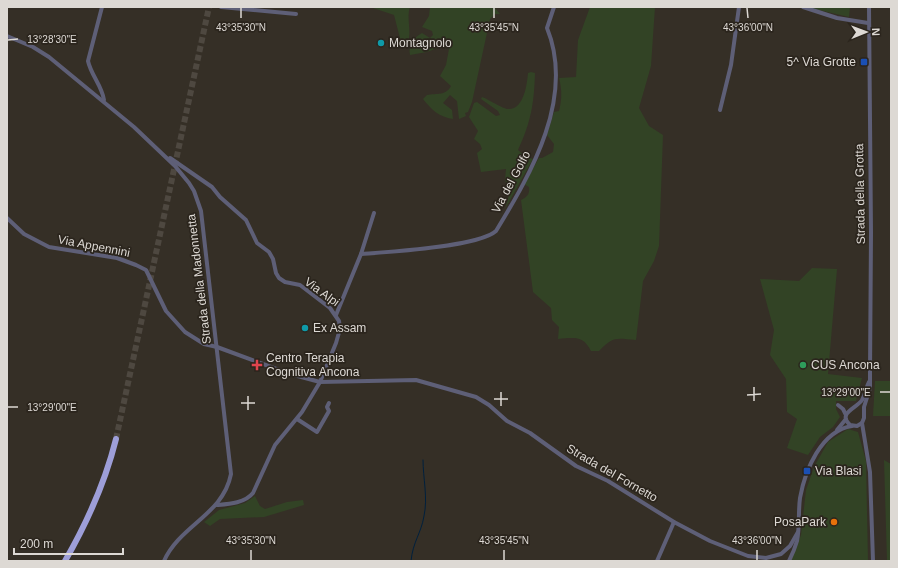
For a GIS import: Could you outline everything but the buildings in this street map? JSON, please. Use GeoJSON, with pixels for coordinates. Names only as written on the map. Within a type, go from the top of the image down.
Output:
{"type":"FeatureCollection","features":[{"type":"Feature","properties":{"kind":"highway"},"geometry":{"type":"LineString","coordinates":[[65,561],[82,531],[100,492],[116,439]]}},
{"type":"Feature","properties":{"kind":"street"},"geometry":{"type":"LineString","coordinates":[[102,7],[88,61],[89,68],[103,94],[104,100]]}},
{"type":"Feature","properties":{"kind":"street"},"geometry":{"type":"LineString","coordinates":[[221,7],[258,12],[296,14]]}},
{"type":"Feature","properties":{"kind":"street"},"geometry":{"type":"LineString","coordinates":[[258,12],[259,7]]}},
{"type":"Feature","properties":{"kind":"street","name":"Via del Golfo"},"geometry":{"type":"LineString","coordinates":[[361,254],[410,251],[486,238],[496,231],[537,155],[553,103],[556,88],[553,42],[547,28],[554,7]]}},
{"type":"Feature","properties":{"kind":"street"},"geometry":{"type":"LineString","coordinates":[[720,110],[731,65],[739,7]]}},
{"type":"Feature","properties":{"kind":"street"},"geometry":{"type":"LineString","coordinates":[[802,7],[837,18],[868,23]]}},
{"type":"Feature","properties":{"kind":"street","name":"Strada della Grotta"},"geometry":{"type":"LineString","coordinates":[[869,7],[871,233],[870,388],[864,407],[862,423],[863,436],[870,464],[873,561]]}},
{"type":"Feature","properties":{"kind":"street","name":"Strada della Madonnetta"},"geometry":{"type":"LineString","coordinates":[[7,36],[33,47],[49,57],[104,100],[163,154],[189,183],[201,211],[218,347],[231,474],[225,495],[217,506],[176,541],[164,561]]}},
{"type":"Feature","properties":{"kind":"street","name":"Via Alpi"},"geometry":{"type":"LineString","coordinates":[[163,154],[212,187],[220,197],[246,220],[257,243],[269,252],[273,259],[276,274],[279,278],[285,282],[300,285],[336,315],[340,329],[320,382],[297,419],[272,449],[258,484],[250,496],[240,501],[217,506]]}},
{"type":"Feature","properties":{"kind":"street"},"geometry":{"type":"LineString","coordinates":[[336,315],[361,254],[374,213]]}},
{"type":"Feature","properties":{"kind":"street","name":"Via Appennini"},"geometry":{"type":"LineString","coordinates":[[7,218],[24,234],[49,247],[117,258],[136,264],[146,270],[166,311],[185,332],[204,344],[218,347]]}},
{"type":"Feature","properties":{"kind":"street","name":"Strada del Fornetto"},"geometry":{"type":"LineString","coordinates":[[218,347],[290,374],[320,382],[416,380],[476,397],[489,405],[507,422],[530,434],[576,466],[608,481],[674,522],[725,548],[748,556],[766,558],[780,554],[790,546],[798,532]]}},
{"type":"Feature","properties":{"kind":"street","name":"Strada della Grotta"},"geometry":{"type":"LineString","coordinates":[[846,417],[862,400],[869,382]]}},
{"type":"Feature","properties":{"kind":"street"},"geometry":{"type":"LineString","coordinates":[[297,419],[318,432],[329,411],[327,407],[329,403]]}},
{"type":"Feature","properties":{"kind":"street","name":"Strada della Grotta"},"geometry":{"type":"LineString","coordinates":[[853,408],[838,404],[846,417],[863,436]]}},
{"type":"Feature","properties":{"kind":"street"},"geometry":{"type":"LineString","coordinates":[[853,408],[860,409],[864,414]]}},
{"type":"Feature","properties":{"kind":"street"},"geometry":{"type":"LineString","coordinates":[[789,561],[795,547],[798,532],[801,494],[811,464],[820,446],[836,431],[846,417]]}},
{"type":"Feature","properties":{"kind":"street"},"geometry":{"type":"LineString","coordinates":[[836,431],[862,423]]}},
{"type":"Feature","properties":{"kind":"street"},"geometry":{"type":"LineString","coordinates":[[657,561],[674,522]]}},
{"type":"Feature","properties":{"kind":"street"},"geometry":{"type":"LineString","coordinates":[[745,561],[748,556]]}},
{"type":"Feature","properties":{"kind":"green space"},"geometry":{"type":"Polygon","coordinates":[[[370,7],[410,7],[408,42],[402,46],[394,15],[370,7]]]}},
{"type":"Feature","properties":{"kind":"green space"},"geometry":{"type":"Polygon","coordinates":[[[430,7],[494,7],[500,14],[495,14],[490,19],[472,102],[468,112],[465,113],[466,116],[459,119],[457,101],[450,95],[443,103],[452,110],[453,119],[444,117],[436,112],[423,99],[427,95],[444,93],[451,86],[440,76],[446,65],[449,49],[440,47],[427,52],[410,55],[412,42],[416,37],[422,33],[430,38],[433,35],[432,31],[422,27],[429,16],[430,7]]]}},
{"type":"Feature","properties":{"kind":"green space"},"geometry":{"type":"Polygon","coordinates":[[[590,7],[655,7],[651,66],[639,108],[649,126],[663,135],[659,246],[654,261],[643,281],[636,340],[615,339],[599,351],[591,351],[585,342],[578,339],[558,339],[559,327],[552,320],[551,308],[533,292],[521,200],[528,193],[529,187],[524,184],[539,158],[553,152],[554,144],[547,135],[554,112],[559,111],[560,107],[561,87],[559,78],[576,77],[578,40],[590,7]]]}},
{"type":"Feature","properties":{"kind":"green space"},"geometry":{"type":"Polygon","coordinates":[[[806,7],[850,7],[849,17],[806,7]]]}},
{"type":"Feature","properties":{"kind":"green space"},"geometry":{"type":"Polygon","coordinates":[[[528,73],[535,73],[533,104],[529,122],[518,150],[525,156],[533,159],[505,209],[510,192],[505,180],[506,169],[481,172],[477,153],[482,149],[480,144],[474,139],[478,131],[469,117],[474,103],[477,102],[496,116],[500,115],[498,111],[481,99],[482,97],[506,109],[513,108],[518,105],[524,96],[528,73]]]}},
{"type":"Feature","properties":{"kind":"green space","name":"CUS Ancona"},"geometry":{"type":"Polygon","coordinates":[[[812,268],[837,269],[828,374],[862,378],[856,401],[836,401],[836,409],[840,417],[833,427],[820,437],[808,455],[787,448],[797,419],[787,412],[786,379],[770,355],[774,330],[760,279],[799,281],[812,268]]]}},
{"type":"Feature","properties":{"kind":"green space"},"geometry":{"type":"Polygon","coordinates":[[[875,381],[891,381],[891,416],[873,416],[875,381]]]}},
{"type":"Feature","properties":{"kind":"green space"},"geometry":{"type":"Polygon","coordinates":[[[848,429],[858,432],[866,461],[868,561],[791,561],[801,535],[806,490],[814,467],[828,442],[848,429]]]}},
{"type":"Feature","properties":{"kind":"green space"},"geometry":{"type":"Polygon","coordinates":[[[884,460],[891,464],[891,561],[887,561],[884,460]]]}},
{"type":"Feature","properties":{"kind":"green space"},"geometry":{"type":"Polygon","coordinates":[[[255,496],[260,506],[265,509],[287,502],[303,500],[304,505],[264,517],[220,519],[210,526],[204,522],[219,510],[245,503],[255,496]]]}},
{"type":"Feature","properties":{"kind":"waterway"},"geometry":{"type":"LineString","coordinates":[[411,561],[413,548],[423,522],[425,509],[423,460]]}},
{"type":"Feature","properties":{"kind":"tunnel"},"geometry":{"type":"LineString","coordinates":[[116,439],[209,7]]}},
{"type":"Feature","properties":{"kind":"place","name":"Montagnolo"},"geometry":{"type":"Point","coordinates":[381,43]}},
{"type":"Feature","properties":{"kind":"place","name":"5^ Via Grotte"},"geometry":{"type":"Point","coordinates":[864,62]}},
{"type":"Feature","properties":{"kind":"place","name":"Ex Assam"},"geometry":{"type":"Point","coordinates":[305,328]}},
{"type":"Feature","properties":{"kind":"place","name":"Centro Terapia Cognitiva Ancona"},"geometry":{"type":"Point","coordinates":[257,365]}},
{"type":"Feature","properties":{"kind":"place","name":"CUS Ancona"},"geometry":{"type":"Point","coordinates":[803,365]}},
{"type":"Feature","properties":{"kind":"place","name":"Via Blasi"},"geometry":{"type":"Point","coordinates":[807,471]}},
{"type":"Feature","properties":{"kind":"place","name":"PosaPark"},"geometry":{"type":"Point","coordinates":[834,522]}}]}
